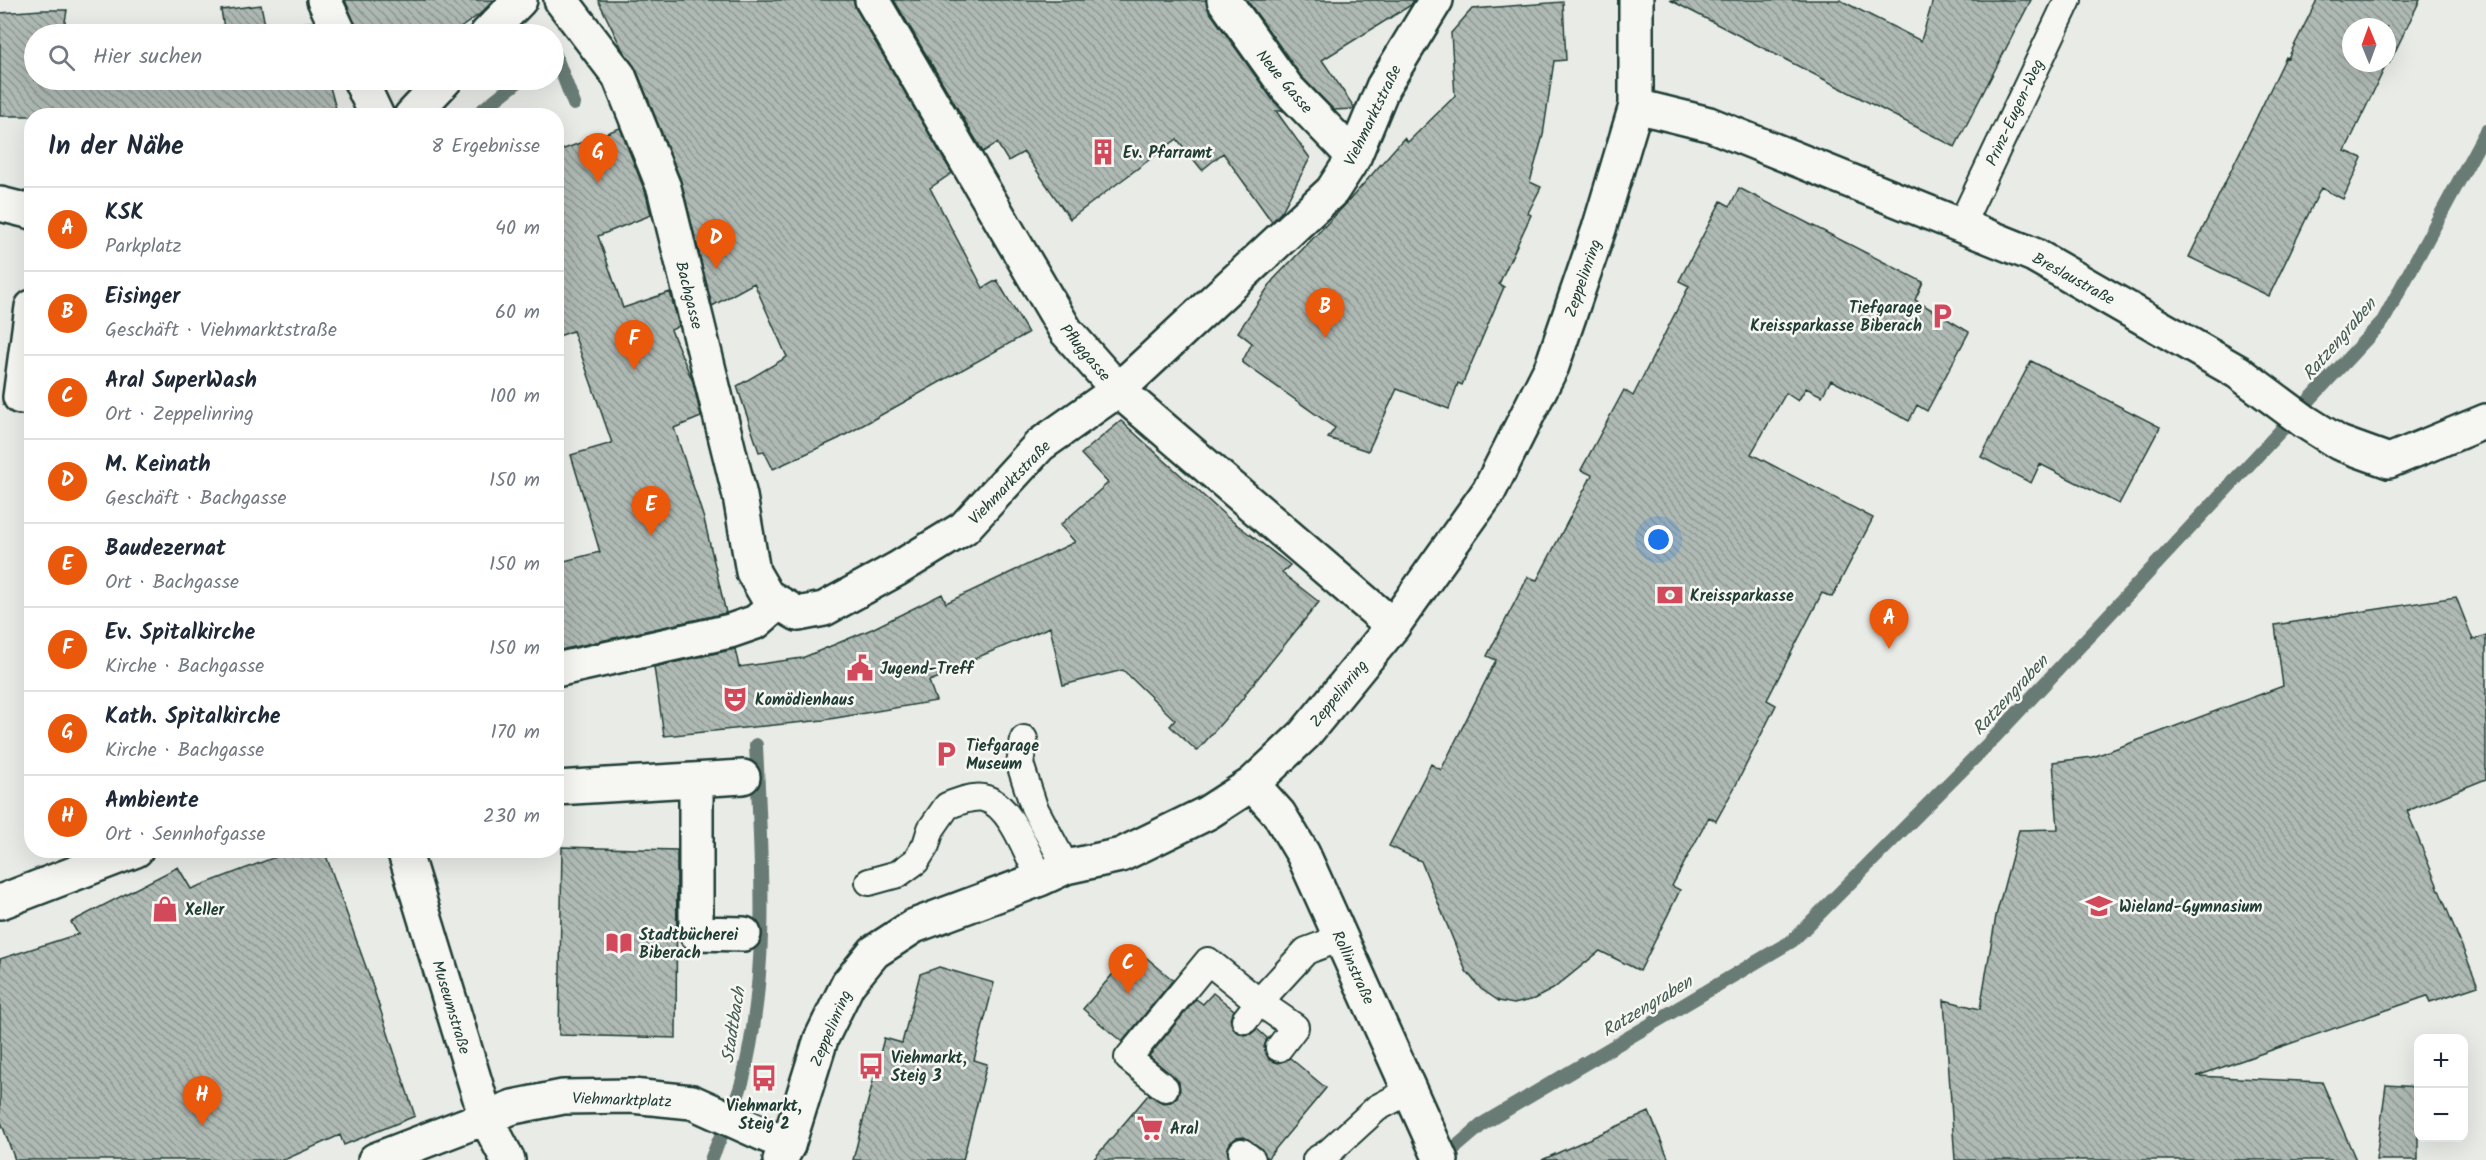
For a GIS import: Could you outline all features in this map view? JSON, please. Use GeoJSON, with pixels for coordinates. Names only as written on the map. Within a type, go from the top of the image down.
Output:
{"type":"FeatureCollection","features":[{"type":"Feature","properties":{"kind":"street"},"geometry":{"type":"LineString","coordinates":[[324,0],[335,24]]}},
{"type":"Feature","properties":{"kind":"street"},"geometry":{"type":"LineString","coordinates":[[497,24],[520,0]]}},
{"type":"Feature","properties":{"kind":"street","name":"Bachgasse"},"geometry":{"type":"LineString","coordinates":[[561,0],[619,76],[664,188],[740,496],[753,572],[767,596],[778,603]]}},
{"type":"Feature","properties":{"kind":"street","name":"Pfluggasse"},"geometry":{"type":"LineString","coordinates":[[872,0],[1066,331],[1118,390],[1393,627]]}},
{"type":"Feature","properties":{"kind":"street","name":"Neue Gasse"},"geometry":{"type":"LineString","coordinates":[[1224,0],[1287,88],[1354,157]]}},
{"type":"Feature","properties":{"kind":"street","name":"Viehmarktstraße"},"geometry":{"type":"LineString","coordinates":[[778,603],[798,614],[824,609],[897,569],[964,528],[1040,445],[1118,390],[1332,191],[1354,157],[1383,87],[1436,0]]}},
{"type":"Feature","properties":{"kind":"street","name":"Zeppelinring"},"geometry":{"type":"LineString","coordinates":[[784,1153],[821,1039],[848,984],[874,952],[914,926],[1053,873],[1121,855],[1207,813],[1252,784],[1304,735],[1393,627],[1489,491],[1552,366],[1599,230],[1636,106],[1636,0]]}},
{"type":"Feature","properties":{"kind":"street"},"geometry":{"type":"LineString","coordinates":[[365,90],[373,108]]}},
{"type":"Feature","properties":{"kind":"street"},"geometry":{"type":"LineString","coordinates":[[419,108],[436,90]]}},
{"type":"Feature","properties":{"kind":"street","name":"Breslaustraße"},"geometry":{"type":"LineString","coordinates":[[1636,106],[1709,124],[2034,255],[2238,372],[2304,421],[2339,443],[2389,461],[2486,421]]}},
{"type":"Feature","properties":{"kind":"street"},"geometry":{"type":"LineString","coordinates":[[0,204],[24,210]]}},
{"type":"Feature","properties":{"kind":"street"},"geometry":{"type":"LineString","coordinates":[[20,397],[24,367]]}},
{"type":"Feature","properties":{"kind":"street"},"geometry":{"type":"LineString","coordinates":[[564,668],[730,631],[756,622],[778,603]]}},
{"type":"Feature","properties":{"kind":"street"},"geometry":{"type":"LineString","coordinates":[[564,788],[743,777]]}},
{"type":"Feature","properties":{"kind":"street"},"geometry":{"type":"LineString","coordinates":[[696,780],[696,933],[744,934]]}},
{"type":"Feature","properties":{"kind":"street","name":"Rollinstraße"},"geometry":{"type":"LineString","coordinates":[[1252,784],[1279,814],[1303,854],[1441,1160]]}},
{"type":"Feature","properties":{"kind":"street"},"geometry":{"type":"LineString","coordinates":[[0,902],[115,858]]}},
{"type":"Feature","properties":{"kind":"street","name":"Museumstraße"},"geometry":{"type":"LineString","coordinates":[[406,858],[486,1118],[508,1160]]}},
{"type":"Feature","properties":{"kind":"street","name":"Viehmarktplatz"},"geometry":{"type":"LineString","coordinates":[[375,1160],[513,1107],[563,1096],[632,1096],[692,1102],[745,1125],[784,1153]]}},
{"type":"Feature","properties":{"kind":"lane","name":"Prinz-Eugen-Weg"},"geometry":{"type":"LineString","coordinates":[[1961,225],[2068,0]]}},
{"type":"Feature","properties":{"kind":"lane"},"geometry":{"type":"LineString","coordinates":[[1024,739],[1020,764],[1053,873]]}},
{"type":"Feature","properties":{"kind":"lane"},"geometry":{"type":"LineString","coordinates":[[869,882],[898,874],[916,861],[926,845],[931,829],[946,806],[982,797],[996,803],[1007,813],[1053,873]]}},
{"type":"Feature","properties":{"kind":"lane"},"geometry":{"type":"LineString","coordinates":[[1252,1011],[1306,951],[1341,938]]}},
{"type":"Feature","properties":{"kind":"lane"},"geometry":{"type":"LineString","coordinates":[[1165,1088],[1128,1058],[1208,961],[1252,1011],[1295,1027],[1279,1048]]}},
{"type":"Feature","properties":{"kind":"lane"},"geometry":{"type":"LineString","coordinates":[[1316,1160],[1329,1152],[1377,1108],[1411,1090]]}},
{"type":"Feature","properties":{"kind":"building"},"geometry":{"type":"Polygon","coordinates":[[[345,0],[494,0],[466,24],[355,24],[345,0]]]}},
{"type":"Feature","properties":{"kind":"building"},"geometry":{"type":"Polygon","coordinates":[[[598,0],[853,0],[856,9],[952,173],[930,188],[983,288],[997,280],[1028,333],[838,439],[773,469],[764,451],[759,452],[737,386],[787,357],[754,283],[712,306],[681,181],[636,69],[622,49],[598,0]]]}},
{"type":"Feature","properties":{"kind":"building"},"geometry":{"type":"Polygon","coordinates":[[[894,0],[1206,0],[1209,11],[1283,111],[1276,111],[1310,158],[1282,211],[1272,222],[1223,153],[1202,170],[1177,139],[1070,219],[1024,152],[1008,161],[997,143],[983,152],[894,0]]]}},
{"type":"Feature","properties":{"kind":"building"},"geometry":{"type":"Polygon","coordinates":[[[1247,0],[1414,0],[1411,5],[1322,60],[1354,107],[1353,109],[1334,110],[1301,76],[1247,0]]]}},
{"type":"Feature","properties":{"kind":"building"},"geometry":{"type":"Polygon","coordinates":[[[1670,0],[1840,0],[1921,41],[1933,0],[2031,0],[1955,147],[1670,0]]]}},
{"type":"Feature","properties":{"kind":"building"},"geometry":{"type":"Polygon","coordinates":[[[2317,0],[2420,0],[2396,50],[2396,18],[2342,18],[2342,72],[2383,72],[2345,151],[2362,158],[2343,199],[2321,188],[2269,296],[2189,257],[2286,57],[2288,58],[2317,0]]]}},
{"type":"Feature","properties":{"kind":"building"},"geometry":{"type":"Polygon","coordinates":[[[1563,2],[1566,60],[1554,61],[1543,135],[1530,182],[1541,187],[1528,213],[1531,215],[1499,284],[1504,287],[1462,385],[1458,383],[1449,409],[1397,389],[1368,451],[1328,438],[1335,428],[1242,362],[1252,343],[1238,332],[1273,280],[1345,205],[1404,138],[1408,142],[1455,96],[1451,33],[1472,9],[1563,2]]]}},
{"type":"Feature","properties":{"kind":"building"},"geometry":{"type":"Polygon","coordinates":[[[261,5],[265,24],[223,24],[221,10],[261,5]]]}},
{"type":"Feature","properties":{"kind":"building"},"geometry":{"type":"Polygon","coordinates":[[[67,10],[65,24],[24,24],[24,90],[331,90],[336,108],[24,108],[24,116],[0,116],[0,13],[67,10]]]}},
{"type":"Feature","properties":{"kind":"building"},"geometry":{"type":"Polygon","coordinates":[[[314,22],[315,24],[281,24],[314,22]]]}},
{"type":"Feature","properties":{"kind":"building"},"geometry":{"type":"Polygon","coordinates":[[[620,128],[646,194],[651,215],[598,236],[623,308],[670,292],[679,326],[671,330],[693,382],[701,417],[674,428],[704,519],[726,613],[564,649],[564,561],[600,552],[571,455],[612,443],[573,331],[564,334],[564,149],[620,128]]]}},
{"type":"Feature","properties":{"kind":"building","name":"Kreissparkasse"},"geometry":{"type":"Polygon","coordinates":[[[1739,188],[1923,282],[1915,300],[1969,332],[1927,411],[1917,405],[1909,421],[1831,380],[1822,396],[1806,388],[1798,401],[1786,393],[1751,454],[1873,518],[1832,597],[1822,593],[1767,700],[1776,705],[1737,783],[1716,821],[1709,817],[1672,886],[1680,890],[1640,971],[1600,951],[1553,989],[1534,999],[1514,1004],[1499,1001],[1481,989],[1466,971],[1421,861],[1389,846],[1431,764],[1441,770],[1496,660],[1487,656],[1528,577],[1537,580],[1592,475],[1581,470],[1624,390],[1633,396],[1689,286],[1679,281],[1721,201],[1730,206],[1739,188]]]}},
{"type":"Feature","properties":{"kind":"building"},"geometry":{"type":"Polygon","coordinates":[[[2031,361],[2160,427],[2119,504],[2040,464],[2031,483],[1981,457],[2031,361]]]}},
{"type":"Feature","properties":{"kind":"building"},"geometry":{"type":"Polygon","coordinates":[[[1121,421],[1228,518],[1290,565],[1282,573],[1319,602],[1246,695],[1197,751],[1170,726],[1175,720],[1123,670],[1063,685],[1050,627],[971,660],[973,665],[929,681],[936,701],[824,720],[664,736],[654,667],[735,649],[739,667],[802,658],[872,629],[942,594],[946,603],[1075,542],[1060,525],[1108,483],[1081,454],[1121,421]]]}},
{"type":"Feature","properties":{"kind":"building"},"geometry":{"type":"Polygon","coordinates":[[[2456,597],[2473,640],[2486,635],[2486,779],[2407,811],[2478,986],[2430,1002],[2427,996],[2197,1076],[2322,1082],[2356,1160],[1955,1160],[1944,1000],[1980,1009],[1996,916],[2019,830],[2058,829],[2053,762],[2093,757],[2283,686],[2275,625],[2456,597]]]}},
{"type":"Feature","properties":{"kind":"building","name":"Stadtbücherei Biberach"},"geometry":{"type":"Polygon","coordinates":[[[564,847],[677,850],[676,1038],[559,1035],[562,858],[564,858],[564,847]]]}},
{"type":"Feature","properties":{"kind":"building"},"geometry":{"type":"Polygon","coordinates":[[[273,858],[327,858],[371,981],[415,1116],[344,1145],[340,1135],[284,1160],[15,1160],[0,1119],[0,959],[78,934],[71,922],[178,867],[191,889],[273,858]]]}},
{"type":"Feature","properties":{"kind":"building"},"geometry":{"type":"Polygon","coordinates":[[[1135,948],[1173,980],[1122,1042],[1083,1009],[1135,948]]]}},
{"type":"Feature","properties":{"kind":"building"},"geometry":{"type":"Polygon","coordinates":[[[939,967],[994,983],[974,1060],[987,1064],[963,1160],[853,1160],[884,1038],[902,1043],[920,974],[939,967]]]}},
{"type":"Feature","properties":{"kind":"building"},"geometry":{"type":"Polygon","coordinates":[[[1213,993],[1234,1010],[1230,1019],[1235,1031],[1244,1035],[1251,1034],[1257,1029],[1267,1038],[1264,1047],[1269,1060],[1278,1063],[1290,1058],[1326,1088],[1267,1159],[1261,1148],[1244,1137],[1236,1138],[1230,1143],[1227,1150],[1230,1160],[1093,1160],[1149,1094],[1163,1103],[1171,1102],[1177,1097],[1180,1090],[1179,1082],[1149,1056],[1196,999],[1203,1004],[1213,993]]]}},
{"type":"Feature","properties":{"kind":"building"},"geometry":{"type":"Polygon","coordinates":[[[2386,1085],[2414,1087],[2414,1142],[2418,1142],[2418,1160],[2376,1160],[2386,1085]]]}},
{"type":"Feature","properties":{"kind":"building"},"geometry":{"type":"Polygon","coordinates":[[[1649,1112],[1669,1160],[1542,1160],[1649,1112]]]}},
{"type":"Feature","properties":{"kind":"waterway","name":"Stadtbach"},"geometry":{"type":"LineString","coordinates":[[564,78],[574,104]]}},
{"type":"Feature","properties":{"kind":"waterway","name":"Stadtbach"},"geometry":{"type":"LineString","coordinates":[[485,108],[508,90]]}},
{"type":"Feature","properties":{"kind":"waterway","name":"Ratzengraben"},"geometry":{"type":"LineString","coordinates":[[1442,1159],[1484,1123],[1792,941],[1992,740],[2383,321],[2486,131]]}},
{"type":"Feature","properties":{"kind":"waterway","name":"Stadtbach"},"geometry":{"type":"LineString","coordinates":[[711,1160],[743,1079],[752,1038],[757,996],[762,913],[756,745]]}},
{"type":"Feature","properties":{"kind":"place","name":"Ev. Pfarramt"},"geometry":{"type":"Point","coordinates":[1103,152]}},
{"type":"Feature","properties":{"kind":"place","name":"Kath. Spitalkirche"},"geometry":{"type":"Point","coordinates":[598,183]}},
{"type":"Feature","properties":{"kind":"place","name":"M. Keinath"},"geometry":{"type":"Point","coordinates":[716,269]}},
{"type":"Feature","properties":{"kind":"place","name":"Tiefgarage Kreissparkasse Biberach"},"geometry":{"type":"Point","coordinates":[1942,316]}},
{"type":"Feature","properties":{"kind":"place","name":"Eisinger"},"geometry":{"type":"Point","coordinates":[1325,338]}},
{"type":"Feature","properties":{"kind":"place","name":"Ev. Spitalkirche"},"geometry":{"type":"Point","coordinates":[634,370]}},
{"type":"Feature","properties":{"kind":"place","name":"Baudezernat"},"geometry":{"type":"Point","coordinates":[651,536]}},
{"type":"Feature","properties":{"kind":"place","name":"Kreissparkasse"},"geometry":{"type":"Point","coordinates":[1670,595]}},
{"type":"Feature","properties":{"kind":"place","name":"KSK"},"geometry":{"type":"Point","coordinates":[1889,649]}},
{"type":"Feature","properties":{"kind":"place","name":"Jugend-Treff"},"geometry":{"type":"Point","coordinates":[860,668]}},
{"type":"Feature","properties":{"kind":"place","name":"Komödienhaus"},"geometry":{"type":"Point","coordinates":[735,699]}},
{"type":"Feature","properties":{"kind":"place","name":"Tiefgarage Museum"},"geometry":{"type":"Point","coordinates":[946,754]}},
{"type":"Feature","properties":{"kind":"place","name":"Wieland-Gymnasium"},"geometry":{"type":"Point","coordinates":[2099,906]}},
{"type":"Feature","properties":{"kind":"place","name":"Xeller"},"geometry":{"type":"Point","coordinates":[165,909]}},
{"type":"Feature","properties":{"kind":"place","name":"Stadtbücherei Biberach"},"geometry":{"type":"Point","coordinates":[619,943]}},
{"type":"Feature","properties":{"kind":"place","name":"Aral SuperWash"},"geometry":{"type":"Point","coordinates":[1128,994]}},
{"type":"Feature","properties":{"kind":"place","name":"Viehmarkt, Steig 3"},"geometry":{"type":"Point","coordinates":[871,1066]}},
{"type":"Feature","properties":{"kind":"place","name":"Viehmarkt, Steig 2"},"geometry":{"type":"Point","coordinates":[764,1078]}},
{"type":"Feature","properties":{"kind":"place","name":"Ambiente"},"geometry":{"type":"Point","coordinates":[202,1126]}},
{"type":"Feature","properties":{"kind":"place","name":"Aral"},"geometry":{"type":"Point","coordinates":[1150,1128]}}]}
